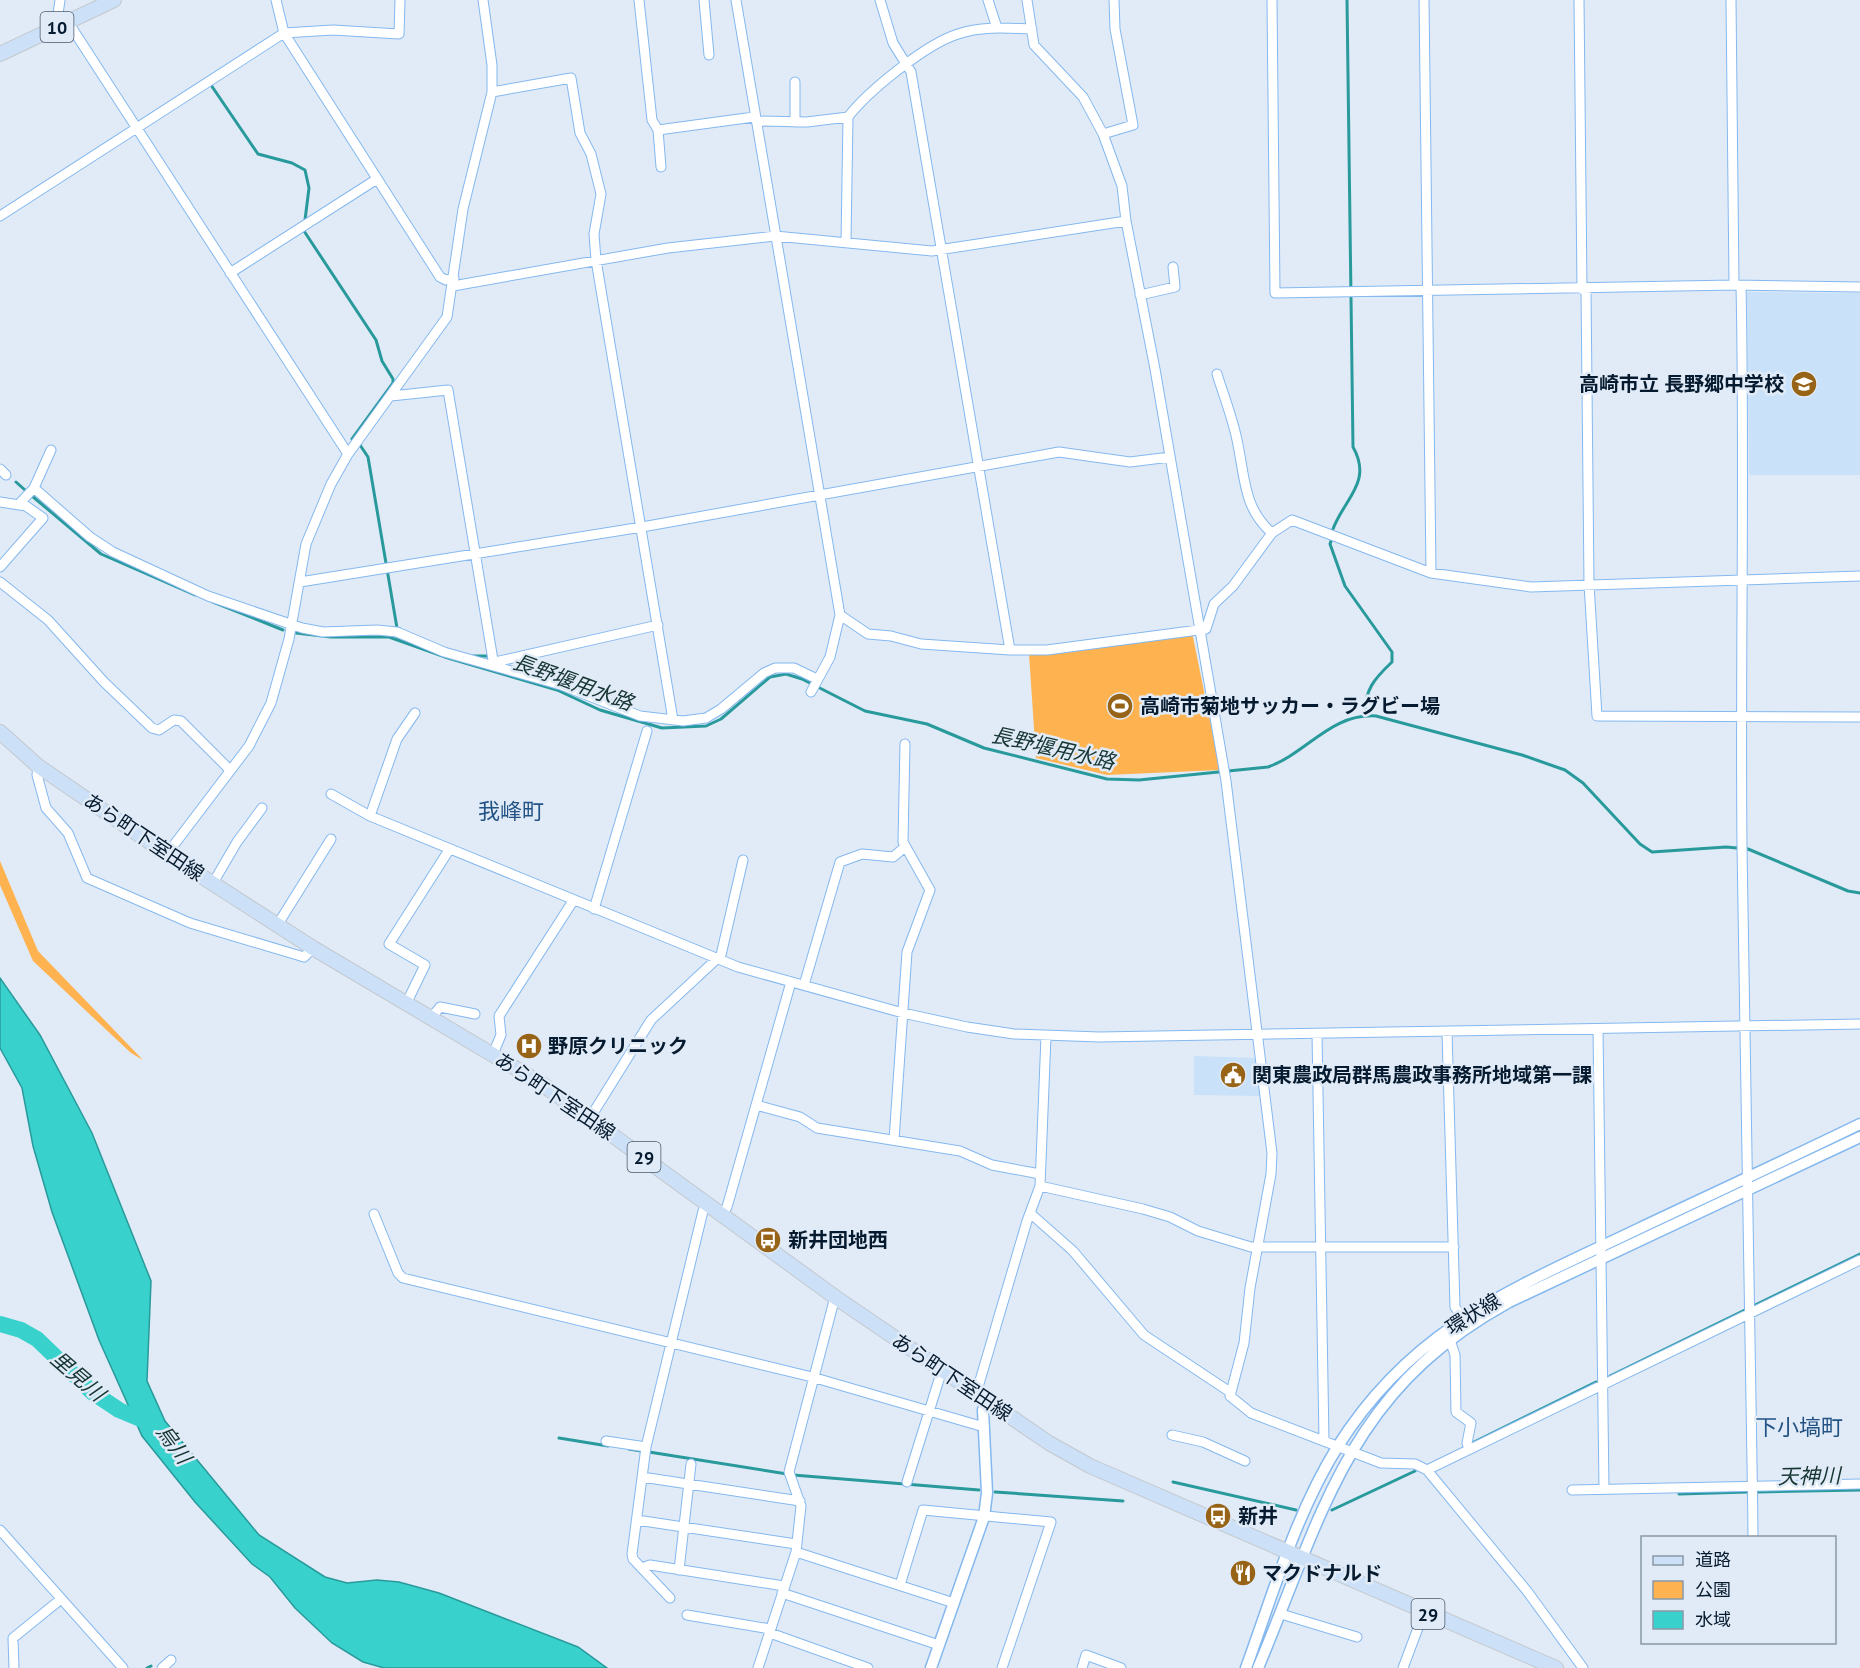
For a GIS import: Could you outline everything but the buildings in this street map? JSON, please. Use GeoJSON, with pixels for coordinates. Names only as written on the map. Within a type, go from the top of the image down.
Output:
{"type":"FeatureCollection","features":[{"type":"Feature","properties":{"kind":"main road","name":"10"},"geometry":{"type":"LineString","coordinates":[[0,54],[114,0]]}},
{"type":"Feature","properties":{"kind":"main road","name":"あら町下室田線"},"geometry":{"type":"LineString","coordinates":[[0,732],[38,766],[167,854],[313,948],[493,1054],[590,1118],[835,1297],[1049,1443],[1090,1466],[1295,1555]]}},
{"type":"Feature","properties":{"kind":"main road","name":"29"},"geometry":{"type":"LineString","coordinates":[[1295,1555],[1556,1668]]}},
{"type":"Feature","properties":{"kind":"street"},"geometry":{"type":"LineString","coordinates":[[60,0],[62,25],[135,127],[348,454]]}},
{"type":"Feature","properties":{"kind":"street"},"geometry":{"type":"LineString","coordinates":[[276,0],[284,33],[440,277],[446,280],[454,282],[668,248],[775,236],[942,250],[1033,237],[1037,233],[1126,221]]}},
{"type":"Feature","properties":{"kind":"street"},"geometry":{"type":"LineString","coordinates":[[0,216],[284,33],[333,30],[399,34],[400,0]]}},
{"type":"Feature","properties":{"kind":"street"},"geometry":{"type":"LineString","coordinates":[[167,854],[256,735],[271,703],[291,625],[310,532],[331,484],[348,454],[441,327],[450,307],[463,209],[492,92],[492,65],[483,0]]}},
{"type":"Feature","properties":{"kind":"street"},"geometry":{"type":"LineString","coordinates":[[639,0],[652,120],[658,130],[661,167]]}},
{"type":"Feature","properties":{"kind":"street"},"geometry":{"type":"LineString","coordinates":[[704,0],[709,56]]}},
{"type":"Feature","properties":{"kind":"street"},"geometry":{"type":"LineString","coordinates":[[34,488],[90,537],[124,559],[208,596],[291,625],[323,632],[377,630],[397,632],[444,652],[495,664],[561,685],[631,713],[673,720],[699,720],[714,714],[758,677],[775,668],[794,668],[814,685],[830,657],[840,615],[736,0]]}},
{"type":"Feature","properties":{"kind":"street"},"geometry":{"type":"LineString","coordinates":[[880,0],[893,43],[911,72],[1010,650]]}},
{"type":"Feature","properties":{"kind":"street"},"geometry":{"type":"LineString","coordinates":[[988,0],[997,28]]}},
{"type":"Feature","properties":{"kind":"street"},"geometry":{"type":"LineString","coordinates":[[1028,0],[1034,45],[1083,96],[1103,134],[1122,186],[1126,221],[1225,773],[1272,1164],[1244,1343],[1230,1392]]}},
{"type":"Feature","properties":{"kind":"street"},"geometry":{"type":"LineString","coordinates":[[1103,134],[1133,125],[1115,28],[1114,0]]}},
{"type":"Feature","properties":{"kind":"street"},"geometry":{"type":"LineString","coordinates":[[1272,0],[1275,293],[1738,286],[1860,287]]}},
{"type":"Feature","properties":{"kind":"street"},"geometry":{"type":"LineString","coordinates":[[1424,0],[1431,573]]}},
{"type":"Feature","properties":{"kind":"street"},"geometry":{"type":"LineString","coordinates":[[1579,0],[1589,584],[1597,716],[1860,717]]}},
{"type":"Feature","properties":{"kind":"street"},"geometry":{"type":"LineString","coordinates":[[1731,0],[1738,286],[1744,406],[1741,580],[1742,848],[1754,1536]]}},
{"type":"Feature","properties":{"kind":"street"},"geometry":{"type":"LineString","coordinates":[[846,242],[848,117],[861,100],[907,65],[950,37],[997,28],[1032,29]]}},
{"type":"Feature","properties":{"kind":"street"},"geometry":{"type":"LineString","coordinates":[[492,92],[571,78],[580,133],[591,154],[601,194],[594,234],[596,260],[673,720]]}},
{"type":"Feature","properties":{"kind":"street"},"geometry":{"type":"LineString","coordinates":[[795,82],[795,122]]}},
{"type":"Feature","properties":{"kind":"street"},"geometry":{"type":"LineString","coordinates":[[658,130],[755,119],[795,122],[848,117]]}},
{"type":"Feature","properties":{"kind":"street"},"geometry":{"type":"LineString","coordinates":[[230,273],[377,179]]}},
{"type":"Feature","properties":{"kind":"street"},"geometry":{"type":"LineString","coordinates":[[1140,295],[1175,287],[1173,267]]}},
{"type":"Feature","properties":{"kind":"street"},"geometry":{"type":"LineString","coordinates":[[1217,374],[1238,445],[1250,505],[1260,523],[1272,533]]}},
{"type":"Feature","properties":{"kind":"street"},"geometry":{"type":"LineString","coordinates":[[392,396],[448,390],[495,664]]}},
{"type":"Feature","properties":{"kind":"street"},"geometry":{"type":"LineString","coordinates":[[20,504],[34,488],[51,450]]}},
{"type":"Feature","properties":{"kind":"street"},"geometry":{"type":"LineString","coordinates":[[300,582],[642,527],[1059,452],[1130,462],[1170,457]]}},
{"type":"Feature","properties":{"kind":"street"},"geometry":{"type":"LineString","coordinates":[[0,502],[20,504],[42,518],[0,567]]}},
{"type":"Feature","properties":{"kind":"street"},"geometry":{"type":"LineString","coordinates":[[840,615],[868,634],[891,636],[921,644],[1010,650],[1047,650],[1206,629],[1214,604],[1233,586],[1272,533],[1285,522],[1298,521],[1431,573],[1531,587],[1860,576]]}},
{"type":"Feature","properties":{"kind":"street"},"geometry":{"type":"LineString","coordinates":[[0,582],[48,620],[104,682],[152,728],[159,730],[177,719],[230,770]]}},
{"type":"Feature","properties":{"kind":"street"},"geometry":{"type":"LineString","coordinates":[[495,664],[658,625]]}},
{"type":"Feature","properties":{"kind":"street"},"geometry":{"type":"LineString","coordinates":[[370,816],[397,739],[415,713]]}},
{"type":"Feature","properties":{"kind":"street"},"geometry":{"type":"LineString","coordinates":[[594,909],[647,731]]}},
{"type":"Feature","properties":{"kind":"street"},"geometry":{"type":"LineString","coordinates":[[894,1140],[908,952],[930,890],[905,847],[902,836],[905,744]]}},
{"type":"Feature","properties":{"kind":"street"},"geometry":{"type":"LineString","coordinates":[[38,766],[37,775],[46,807],[68,833],[87,878],[142,904],[210,929],[304,957],[313,948]]}},
{"type":"Feature","properties":{"kind":"street"},"geometry":{"type":"LineString","coordinates":[[331,794],[370,816],[449,850],[718,959],[903,1013],[967,1027],[1046,1036],[1099,1038],[1860,1024]]}},
{"type":"Feature","properties":{"kind":"street"},"geometry":{"type":"LineString","coordinates":[[213,883],[237,842],[262,808]]}},
{"type":"Feature","properties":{"kind":"street"},"geometry":{"type":"LineString","coordinates":[[278,924],[331,839]]}},
{"type":"Feature","properties":{"kind":"street"},"geometry":{"type":"LineString","coordinates":[[804,985],[840,862],[862,854],[892,857],[905,847]]}},
{"type":"Feature","properties":{"kind":"street"},"geometry":{"type":"LineString","coordinates":[[406,1004],[425,965],[390,944],[449,850]]}},
{"type":"Feature","properties":{"kind":"street"},"geometry":{"type":"LineString","coordinates":[[590,1118],[651,1020],[718,959],[743,860]]}},
{"type":"Feature","properties":{"kind":"street"},"geometry":{"type":"LineString","coordinates":[[493,1054],[501,1035],[499,1016],[573,901]]}},
{"type":"Feature","properties":{"kind":"street"},"geometry":{"type":"LineString","coordinates":[[722,1214],[727,1207],[791,982]]}},
{"type":"Feature","properties":{"kind":"street"},"geometry":{"type":"LineString","coordinates":[[431,1018],[440,1006],[475,1014]]}},
{"type":"Feature","properties":{"kind":"street"},"geometry":{"type":"LineString","coordinates":[[1598,1029],[1605,1489]]}},
{"type":"Feature","properties":{"kind":"street"},"geometry":{"type":"LineString","coordinates":[[1447,1032],[1455,1307],[1462,1317]]}},
{"type":"Feature","properties":{"kind":"street"},"geometry":{"type":"LineString","coordinates":[[1317,1034],[1324,1440]]}},
{"type":"Feature","properties":{"kind":"street"},"geometry":{"type":"LineString","coordinates":[[931,1668],[984,1517],[987,1493],[981,1397],[1030,1213],[1040,1186],[1046,1036]]}},
{"type":"Feature","properties":{"kind":"street"},"geometry":{"type":"LineString","coordinates":[[756,1105],[800,1117],[818,1128],[960,1151],[992,1165],[1040,1174]]}},
{"type":"Feature","properties":{"kind":"street","name":"環状線"},"geometry":{"type":"LineString","coordinates":[[1258,1668],[1281,1614],[1312,1497],[1338,1446],[1363,1410],[1396,1373],[1462,1317],[1527,1281],[1860,1124]]}},
{"type":"Feature","properties":{"kind":"street","name":"環状線"},"geometry":{"type":"LineString","coordinates":[[1246,1668],[1295,1555],[1351,1451],[1386,1401],[1420,1366],[1450,1340],[1509,1302],[1860,1137]]}},
{"type":"Feature","properties":{"kind":"street"},"geometry":{"type":"LineString","coordinates":[[1040,1186],[1143,1209],[1170,1217],[1198,1231],[1258,1248],[1454,1247]]}},
{"type":"Feature","properties":{"kind":"street"},"geometry":{"type":"LineString","coordinates":[[670,1598],[632,1554],[646,1447],[703,1210],[707,1204]]}},
{"type":"Feature","properties":{"kind":"street"},"geometry":{"type":"LineString","coordinates":[[1030,1213],[1073,1251],[1144,1335],[1230,1392],[1233,1400],[1251,1413],[1381,1463],[1415,1464],[1427,1470],[1527,1591],[1583,1668]]}},
{"type":"Feature","properties":{"kind":"street"},"geometry":{"type":"LineString","coordinates":[[374,1214],[398,1273],[403,1278],[812,1377],[984,1427]]}},
{"type":"Feature","properties":{"kind":"street"},"geometry":{"type":"LineString","coordinates":[[1427,1470],[1860,1260]]}},
{"type":"Feature","properties":{"kind":"street"},"geometry":{"type":"LineString","coordinates":[[758,1668],[796,1548],[800,1501],[789,1472],[812,1377],[835,1297]]}},
{"type":"Feature","properties":{"kind":"street"},"geometry":{"type":"LineString","coordinates":[[1450,1340],[1455,1355],[1456,1412],[1471,1423],[1467,1443],[1469,1449]]}},
{"type":"Feature","properties":{"kind":"street"},"geometry":{"type":"LineString","coordinates":[[907,1482],[942,1370]]}},
{"type":"Feature","properties":{"kind":"street"},"geometry":{"type":"LineString","coordinates":[[1172,1435],[1203,1442],[1245,1461]]}},
{"type":"Feature","properties":{"kind":"street"},"geometry":{"type":"LineString","coordinates":[[606,1441],[646,1447]]}},
{"type":"Feature","properties":{"kind":"street"},"geometry":{"type":"LineString","coordinates":[[679,1570],[691,1464]]}},
{"type":"Feature","properties":{"kind":"street"},"geometry":{"type":"LineString","coordinates":[[642,1477],[800,1501]]}},
{"type":"Feature","properties":{"kind":"street"},"geometry":{"type":"LineString","coordinates":[[1572,1490],[1860,1484]]}},
{"type":"Feature","properties":{"kind":"street"},"geometry":{"type":"LineString","coordinates":[[900,1585],[923,1510],[1051,1522],[1002,1668]]}},
{"type":"Feature","properties":{"kind":"street"},"geometry":{"type":"LineString","coordinates":[[638,1520],[796,1548],[954,1603]]}},
{"type":"Feature","properties":{"kind":"street"},"geometry":{"type":"LineString","coordinates":[[1,1534],[123,1668]]}},
{"type":"Feature","properties":{"kind":"street"},"geometry":{"type":"LineString","coordinates":[[642,1568],[651,1565],[783,1590],[939,1645]]}},
{"type":"Feature","properties":{"kind":"street"},"geometry":{"type":"LineString","coordinates":[[14,1668],[13,1638],[61,1599]]}},
{"type":"Feature","properties":{"kind":"street"},"geometry":{"type":"LineString","coordinates":[[1402,1668],[1424,1612]]}},
{"type":"Feature","properties":{"kind":"street"},"geometry":{"type":"LineString","coordinates":[[1281,1614],[1357,1637]]}},
{"type":"Feature","properties":{"kind":"street"},"geometry":{"type":"LineString","coordinates":[[687,1615],[770,1631],[868,1668]]}},
{"type":"Feature","properties":{"kind":"street"},"geometry":{"type":"LineString","coordinates":[[1082,1668],[1086,1656],[1120,1668]]}},
{"type":"Feature","properties":{"kind":"street"},"geometry":{"type":"LineString","coordinates":[[162,1668],[171,1660]]}},
{"type":"Feature","properties":{"kind":"shaded area","name":"高崎市立 長野郷中学校"},"geometry":{"type":"Polygon","coordinates":[[[1747,292],[1860,293],[1860,475],[1749,475],[1747,292]]]}},
{"type":"Feature","properties":{"kind":"shaded area"},"geometry":{"type":"Polygon","coordinates":[[[1194,1056],[1257,1058],[1262,1096],[1194,1095],[1194,1056]]]}},
{"type":"Feature","properties":{"kind":"green space","name":"高崎市菊地サッカー・ラグビー場"},"geometry":{"type":"Polygon","coordinates":[[[1192,632],[1220,770],[1107,775],[1036,758],[1029,654],[1192,632]]]}},
{"type":"Feature","properties":{"kind":"green space"},"geometry":{"type":"Polygon","coordinates":[[[0,861],[38,951],[143,1060],[131,1053],[33,961],[0,885],[0,861]]]}},
{"type":"Feature","properties":{"kind":"water","name":"烏川"},"geometry":{"type":"Polygon","coordinates":[[[0,978],[40,1035],[92,1133],[151,1281],[147,1381],[165,1421],[259,1535],[325,1577],[347,1583],[377,1580],[399,1582],[439,1593],[578,1647],[607,1668],[384,1668],[363,1662],[332,1643],[295,1608],[270,1577],[252,1564],[195,1502],[142,1436],[99,1340],[52,1212],[33,1146],[22,1088],[0,1048],[0,978]]]}},
{"type":"Feature","properties":{"kind":"waterway"},"geometry":{"type":"LineString","coordinates":[[1333,529],[1355,490],[1360,470],[1353,447],[1347,0]]}},
{"type":"Feature","properties":{"kind":"waterway"},"geometry":{"type":"LineString","coordinates":[[211,85],[258,154],[292,163],[305,170],[309,188],[305,220]]}},
{"type":"Feature","properties":{"kind":"waterway"},"geometry":{"type":"LineString","coordinates":[[304,231],[376,340],[382,361],[393,379],[393,383],[352,439]]}},
{"type":"Feature","properties":{"kind":"waterway"},"geometry":{"type":"LineString","coordinates":[[360,445],[368,457],[397,628],[400,629]]}},
{"type":"Feature","properties":{"kind":"waterway","name":"長野堰用水路"},"geometry":{"type":"LineString","coordinates":[[16,482],[25,490]]}},
{"type":"Feature","properties":{"kind":"waterway","name":"長野堰用水路"},"geometry":{"type":"LineString","coordinates":[[32,496],[101,554],[195,595]]}},
{"type":"Feature","properties":{"kind":"waterway"},"geometry":{"type":"LineString","coordinates":[[1332,538],[1330,544],[1345,586],[1392,652],[1392,662],[1376,679],[1369,691],[1366,698],[1365,715]]}},
{"type":"Feature","properties":{"kind":"waterway","name":"長野堰用水路"},"geometry":{"type":"LineString","coordinates":[[213,602],[283,630]]}},
{"type":"Feature","properties":{"kind":"waterway","name":"長野堰用水路"},"geometry":{"type":"LineString","coordinates":[[296,633],[331,637],[389,637],[448,658],[557,690],[600,710],[662,728],[706,726],[721,719],[770,677],[786,674],[802,679],[865,711],[927,724],[984,748],[1107,779],[1139,780],[1268,767],[1295,753],[1332,727],[1360,717],[1376,716],[1522,755],[1565,770],[1583,783],[1640,844],[1652,852],[1726,847],[1748,849],[1848,891],[1860,893]]}},
{"type":"Feature","properties":{"kind":"waterway"},"geometry":{"type":"LineString","coordinates":[[473,656],[489,656]]}},
{"type":"Feature","properties":{"kind":"waterway"},"geometry":{"type":"LineString","coordinates":[[1610,1376],[1860,1254]]}},
{"type":"Feature","properties":{"kind":"waterway","name":"里見川"},"geometry":{"type":"LineString","coordinates":[[0,1324],[21,1330],[37,1339],[92,1392],[119,1410],[152,1424]]}},
{"type":"Feature","properties":{"kind":"waterway"},"geometry":{"type":"LineString","coordinates":[[1468,1445],[1596,1382]]}},
{"type":"Feature","properties":{"kind":"waterway"},"geometry":{"type":"LineString","coordinates":[[559,1438],[608,1446]]}},
{"type":"Feature","properties":{"kind":"waterway"},"geometry":{"type":"LineString","coordinates":[[629,1449],[641,1451]]}},
{"type":"Feature","properties":{"kind":"waterway"},"geometry":{"type":"LineString","coordinates":[[649,1452],[787,1474]]}},
{"type":"Feature","properties":{"kind":"waterway"},"geometry":{"type":"LineString","coordinates":[[1332,1510],[1415,1471]]}},
{"type":"Feature","properties":{"kind":"waterway"},"geometry":{"type":"LineString","coordinates":[[793,1475],[979,1490]]}},
{"type":"Feature","properties":{"kind":"waterway"},"geometry":{"type":"LineString","coordinates":[[1173,1482],[1296,1510]]}},
{"type":"Feature","properties":{"kind":"waterway","name":"天神川"},"geometry":{"type":"LineString","coordinates":[[1758,1492],[1860,1490]]}},
{"type":"Feature","properties":{"kind":"waterway"},"geometry":{"type":"LineString","coordinates":[[995,1492],[1123,1501]]}},
{"type":"Feature","properties":{"kind":"waterway","name":"天神川"},"geometry":{"type":"LineString","coordinates":[[1679,1494],[1748,1492]]}},
{"type":"Feature","properties":{"kind":"waterway"},"geometry":{"type":"LineString","coordinates":[[147,1668],[151,1666]]}},
{"type":"Feature","properties":{"kind":"place","name":"高崎市立 長野郷中学校"},"geometry":{"type":"Point","coordinates":[1804,384]}},
{"type":"Feature","properties":{"kind":"place","name":"高崎市菊地サッカー・ラグビー場"},"geometry":{"type":"Point","coordinates":[1120,706]}},
{"type":"Feature","properties":{"kind":"place","name":"野原クリニック"},"geometry":{"type":"Point","coordinates":[529,1046]}},
{"type":"Feature","properties":{"kind":"place","name":"関東農政局群馬農政事務所地域第一課"},"geometry":{"type":"Point","coordinates":[1233,1075]}},
{"type":"Feature","properties":{"kind":"place","name":"新井団地西"},"geometry":{"type":"Point","coordinates":[768,1240]}},
{"type":"Feature","properties":{"kind":"place","name":"新井"},"geometry":{"type":"Point","coordinates":[1218,1516]}},
{"type":"Feature","properties":{"kind":"place","name":"マクドナルド"},"geometry":{"type":"Point","coordinates":[1243,1573]}},
{"type":"Feature","properties":{"kind":"district","name":"我峰町"},"geometry":{"type":"Point","coordinates":[511,811]}},
{"type":"Feature","properties":{"kind":"district","name":"下小塙町"},"geometry":{"type":"Point","coordinates":[1799,1427]}}]}
